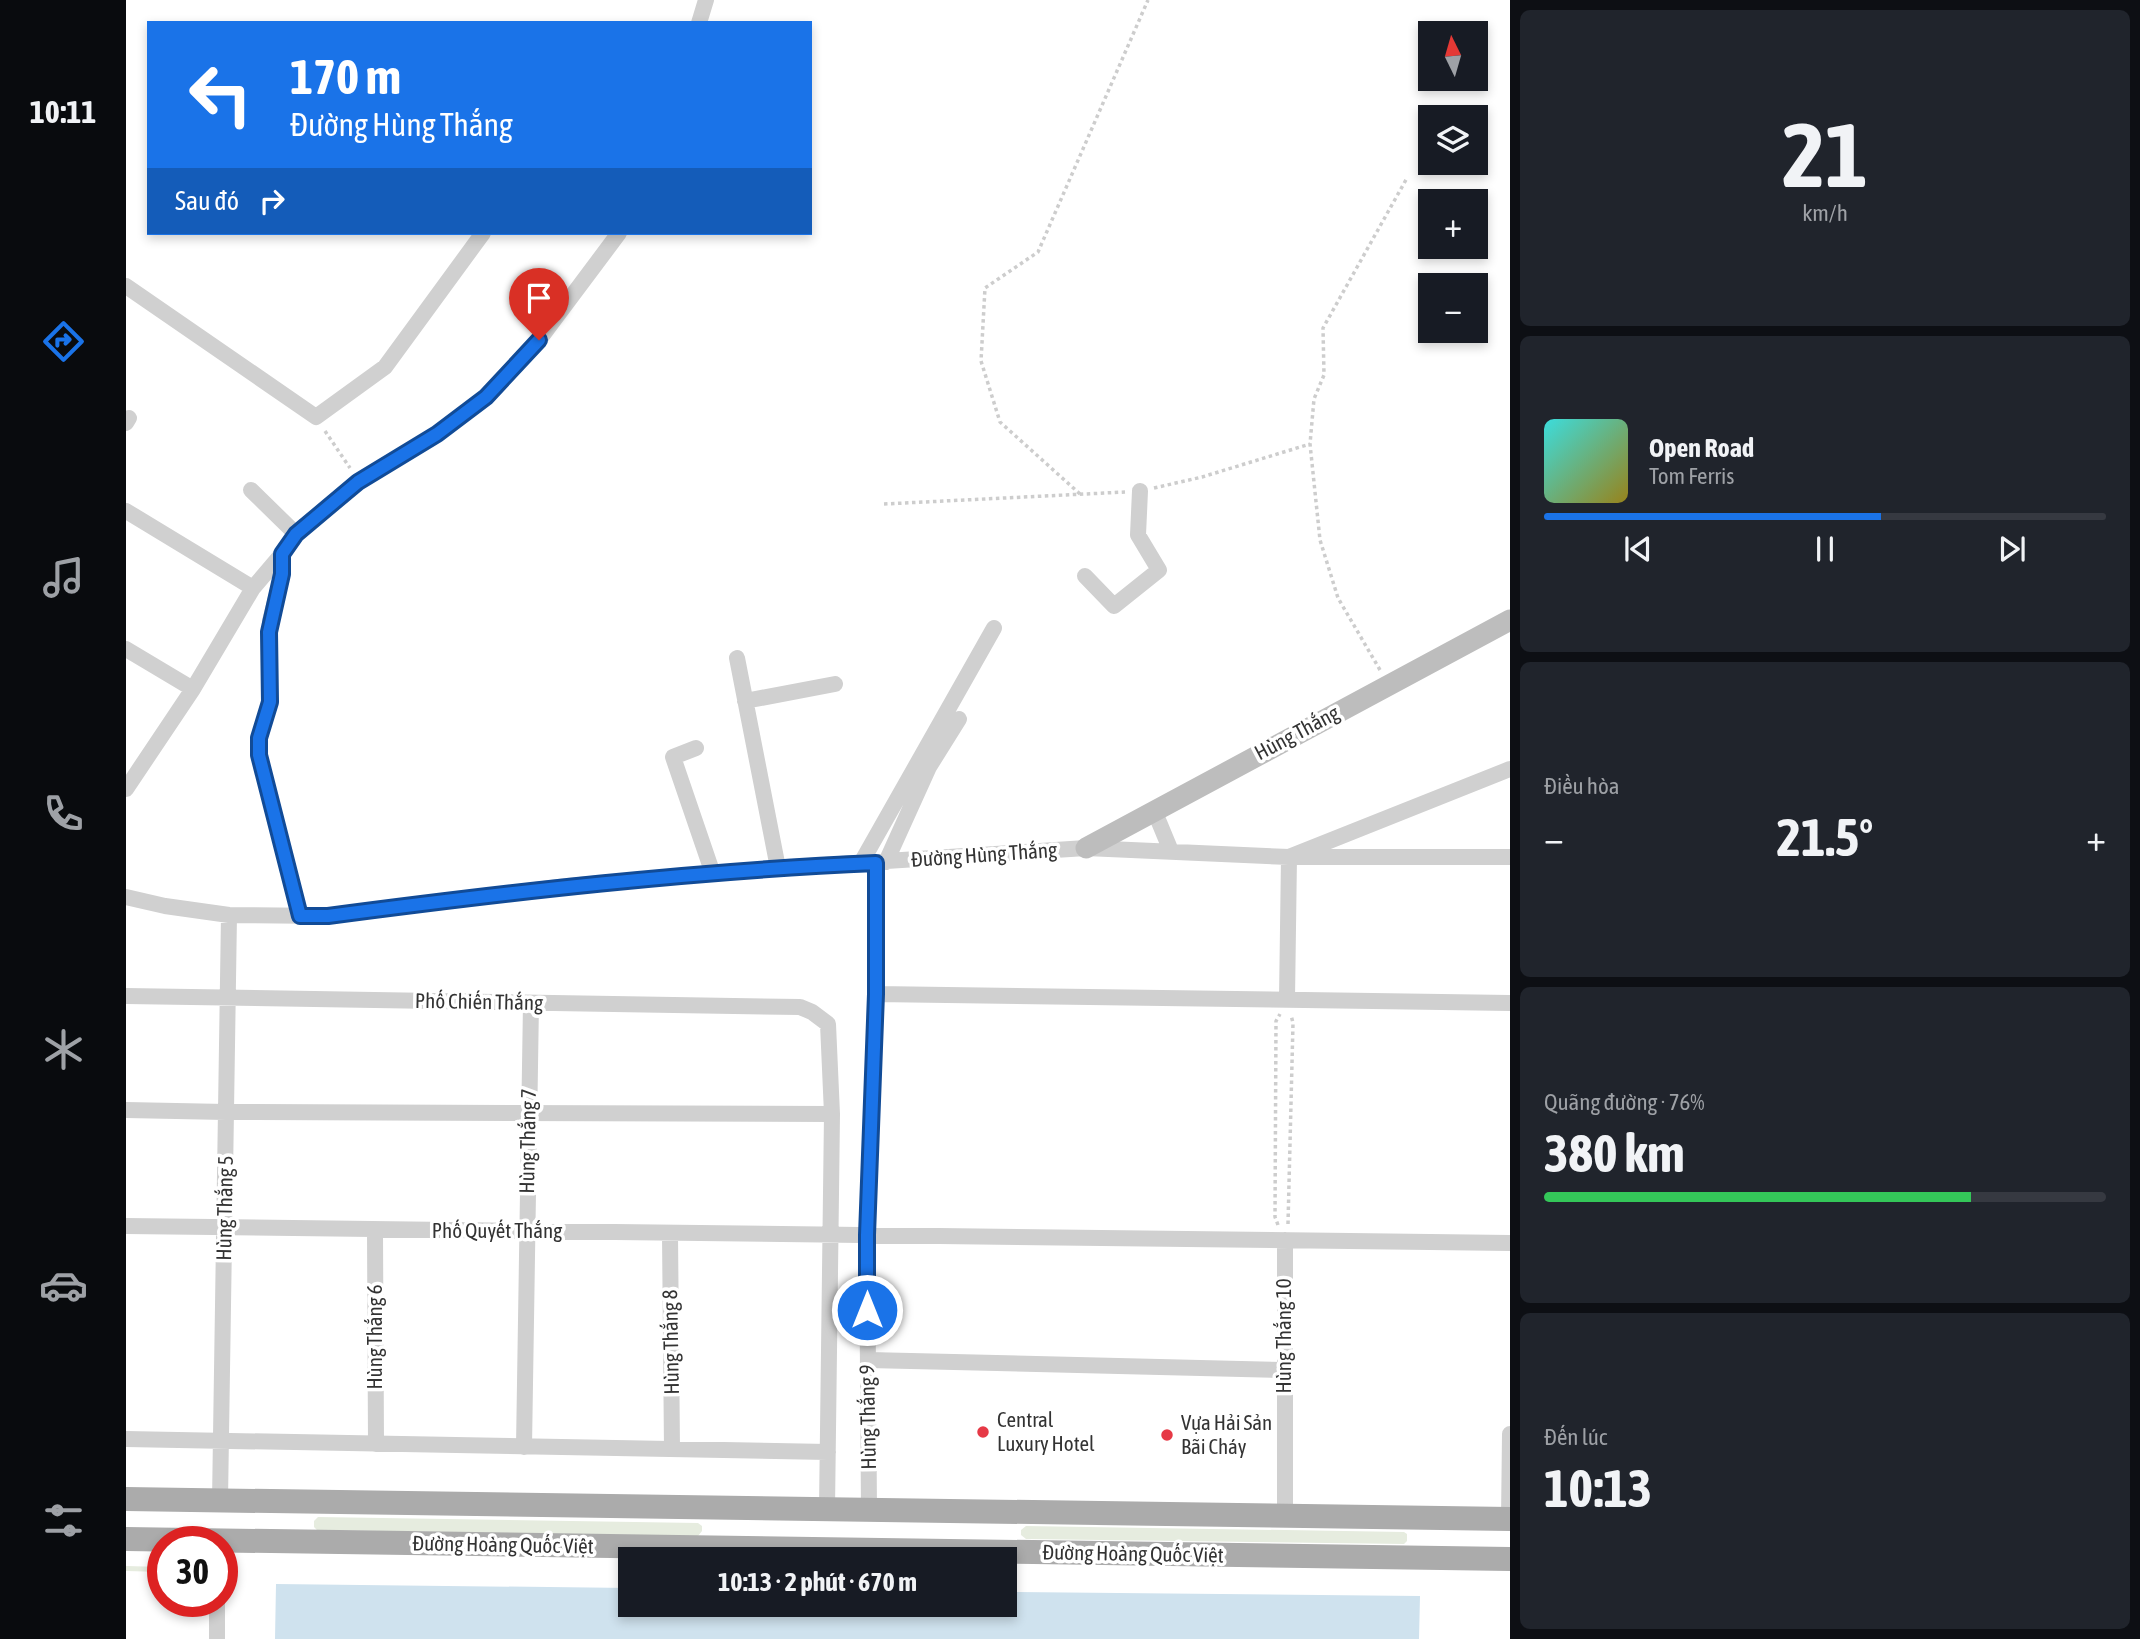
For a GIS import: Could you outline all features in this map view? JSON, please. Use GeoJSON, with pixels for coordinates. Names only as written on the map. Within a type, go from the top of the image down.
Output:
{"type":"FeatureCollection","features":[{"type":"Feature","properties":{"kind":"main road","name":"Đường Hoàng Quốc Việt"},"geometry":{"type":"LineString","coordinates":[[126,1499],[1509,1519]]}},
{"type":"Feature","properties":{"kind":"main road"},"geometry":{"type":"LineString","coordinates":[[219,1526],[220,1501]]}},
{"type":"Feature","properties":{"kind":"main road"},"geometry":{"type":"LineString","coordinates":[[826,1547],[827,1509]]}},
{"type":"Feature","properties":{"kind":"main road"},"geometry":{"type":"LineString","coordinates":[[869,1510],[870,1547]]}},
{"type":"Feature","properties":{"kind":"main road"},"geometry":{"type":"LineString","coordinates":[[1509,1519],[1509,1559]]}},
{"type":"Feature","properties":{"kind":"main road","name":"Đường Hoàng Quốc Việt"},"geometry":{"type":"LineString","coordinates":[[126,1539],[147,1539]]}},
{"type":"Feature","properties":{"kind":"main road","name":"Đường Hoàng Quốc Việt"},"geometry":{"type":"LineString","coordinates":[[238,1541],[674,1547]]}},
{"type":"Feature","properties":{"kind":"main road","name":"Đường Hoàng Quốc Việt"},"geometry":{"type":"LineString","coordinates":[[1017,1552],[1509,1559]]}},
{"type":"Feature","properties":{"kind":"street"},"geometry":{"type":"LineString","coordinates":[[700,21],[706,0]]}},
{"type":"Feature","properties":{"kind":"street"},"geometry":{"type":"LineString","coordinates":[[126,286],[316,417],[385,367],[482,235]]}},
{"type":"Feature","properties":{"kind":"street"},"geometry":{"type":"LineString","coordinates":[[127,787],[193,688],[253,588],[296,534],[358,482],[437,434],[486,397],[539,340],[618,235]]}},
{"type":"Feature","properties":{"kind":"street"},"geometry":{"type":"LineString","coordinates":[[251,490],[296,534]]}},
{"type":"Feature","properties":{"kind":"street"},"geometry":{"type":"LineString","coordinates":[[1085,576],[1114,606],[1159,570],[1138,535],[1140,491]]}},
{"type":"Feature","properties":{"kind":"street"},"geometry":{"type":"LineString","coordinates":[[126,511],[253,588]]}},
{"type":"Feature","properties":{"kind":"street"},"geometry":{"type":"LineString","coordinates":[[282,554],[282,574],[269,632],[270,702],[259,738],[259,755],[300,916]]}},
{"type":"Feature","properties":{"kind":"street","name":"Hùng Thắng"},"geometry":{"type":"LineString","coordinates":[[1086,848],[1510,620]]}},
{"type":"Feature","properties":{"kind":"street"},"geometry":{"type":"LineString","coordinates":[[874,863],[994,628]]}},
{"type":"Feature","properties":{"kind":"street"},"geometry":{"type":"LineString","coordinates":[[126,649],[193,688]]}},
{"type":"Feature","properties":{"kind":"street"},"geometry":{"type":"LineString","coordinates":[[737,658],[778,868]]}},
{"type":"Feature","properties":{"kind":"street"},"geometry":{"type":"LineString","coordinates":[[745,701],[835,684]]}},
{"type":"Feature","properties":{"kind":"street"},"geometry":{"type":"LineString","coordinates":[[874,863],[959,719]]}},
{"type":"Feature","properties":{"kind":"street"},"geometry":{"type":"LineString","coordinates":[[696,748],[673,757],[713,874]]}},
{"type":"Feature","properties":{"kind":"street"},"geometry":{"type":"LineString","coordinates":[[1287,999],[1290,857],[1510,769]]}},
{"type":"Feature","properties":{"kind":"street"},"geometry":{"type":"LineString","coordinates":[[1154,810],[1171,852]]}},
{"type":"Feature","properties":{"kind":"street","name":"Đường Hùng Thắng"},"geometry":{"type":"LineString","coordinates":[[126,897],[165,906],[229,915],[328,916],[567,886],[778,868],[1086,848],[1290,857],[1510,857]]}},
{"type":"Feature","properties":{"kind":"street","name":"Hùng Thắng 9"},"geometry":{"type":"LineString","coordinates":[[869,1510],[867,1235],[876,994],[874,863]]}},
{"type":"Feature","properties":{"kind":"street","name":"Hùng Thắng 5"},"geometry":{"type":"LineString","coordinates":[[220,1501],[229,915]]}},
{"type":"Feature","properties":{"kind":"street"},"geometry":{"type":"LineString","coordinates":[[876,994],[1510,1003]]}},
{"type":"Feature","properties":{"kind":"street","name":"Phố Chiến Thắng"},"geometry":{"type":"LineString","coordinates":[[126,996],[800,1007],[828,1024],[832,1114]]}},
{"type":"Feature","properties":{"kind":"street","name":"Hùng Thắng 7"},"geometry":{"type":"LineString","coordinates":[[524,1447],[531,1003]]}},
{"type":"Feature","properties":{"kind":"street"},"geometry":{"type":"LineString","coordinates":[[126,1110],[832,1114],[827,1509]]}},
{"type":"Feature","properties":{"kind":"street","name":"Phố Quyết Thắng"},"geometry":{"type":"LineString","coordinates":[[126,1226],[1510,1243]]}},
{"type":"Feature","properties":{"kind":"street","name":"Hùng Thắng 6"},"geometry":{"type":"LineString","coordinates":[[375,1231],[376,1444]]}},
{"type":"Feature","properties":{"kind":"street","name":"Hùng Thắng 8"},"geometry":{"type":"LineString","coordinates":[[670,1234],[672,1449]]}},
{"type":"Feature","properties":{"kind":"street","name":"Hùng Thắng 10"},"geometry":{"type":"LineString","coordinates":[[1284,1240],[1284,1516]]}},
{"type":"Feature","properties":{"kind":"street"},"geometry":{"type":"LineString","coordinates":[[868,1360],[1283,1370]]}},
{"type":"Feature","properties":{"kind":"street"},"geometry":{"type":"LineString","coordinates":[[1509,1519],[1510,1434]]}},
{"type":"Feature","properties":{"kind":"street"},"geometry":{"type":"LineString","coordinates":[[126,1439],[828,1452]]}},
{"type":"Feature","properties":{"kind":"street"},"geometry":{"type":"LineString","coordinates":[[217,1639],[218,1617]]}},
{"type":"Feature","properties":{"kind":"path"},"geometry":{"type":"LineString","coordinates":[[1080,495],[1000,422],[981,361],[985,288],[1038,252],[1148,0]]}},
{"type":"Feature","properties":{"kind":"path"},"geometry":{"type":"LineString","coordinates":[[1388,684],[1338,598],[1320,540],[1310,444],[1314,399],[1324,375],[1323,328],[1407,178]]}},
{"type":"Feature","properties":{"kind":"path"},"geometry":{"type":"LineString","coordinates":[[316,417],[358,482]]}},
{"type":"Feature","properties":{"kind":"path"},"geometry":{"type":"LineString","coordinates":[[884,504],[1140,491],[1202,477],[1310,444]]}},
{"type":"Feature","properties":{"kind":"path"},"geometry":{"type":"LineString","coordinates":[[1284,1240],[1290,1217],[1293,1023],[1287,999]]}},
{"type":"Feature","properties":{"kind":"path"},"geometry":{"type":"LineString","coordinates":[[1284,1240],[1275,1217],[1276,1021],[1287,999]]}},
{"type":"Feature","properties":{"kind":"shaded area"},"geometry":{"type":"Polygon","coordinates":[[[318,1517],[698,1523],[702,1526],[702,1531],[698,1536],[317,1530],[314,1521],[318,1517]]]}},
{"type":"Feature","properties":{"kind":"shaded area"},"geometry":{"type":"Polygon","coordinates":[[[1026,1526],[1404,1532],[1407,1534],[1407,1541],[1404,1544],[1026,1539],[1021,1535],[1021,1530],[1026,1526]]]}},
{"type":"Feature","properties":{"kind":"shaded area"},"geometry":{"type":"Polygon","coordinates":[[[126,1566],[147,1567],[147,1572],[126,1571],[126,1566]]]}},
{"type":"Feature","properties":{"kind":"water"},"geometry":{"type":"Polygon","coordinates":[[[276,1584],[618,1588],[618,1617],[1017,1617],[1017,1592],[1420,1596],[1419,1639],[275,1639],[276,1584]]]}},
{"type":"Feature","properties":{"kind":"place","name":"Central Luxury Hotel"},"geometry":{"type":"Point","coordinates":[983,1432]}},
{"type":"Feature","properties":{"kind":"place","name":"Vựa Hải Sản Bãi Cháy"},"geometry":{"type":"Point","coordinates":[1167,1435]}},
{"type":"Feature","properties":{"kind":"route"},"geometry":{"type":"LineString","coordinates":[[539,340],[486,397],[437,434],[358,482],[296,534],[282,554],[283,569],[269,632],[270,707],[259,738],[259,755],[300,916],[328,916],[567,886],[778,868],[876,863],[876,994],[867,1235],[867,1310]]}}]}
